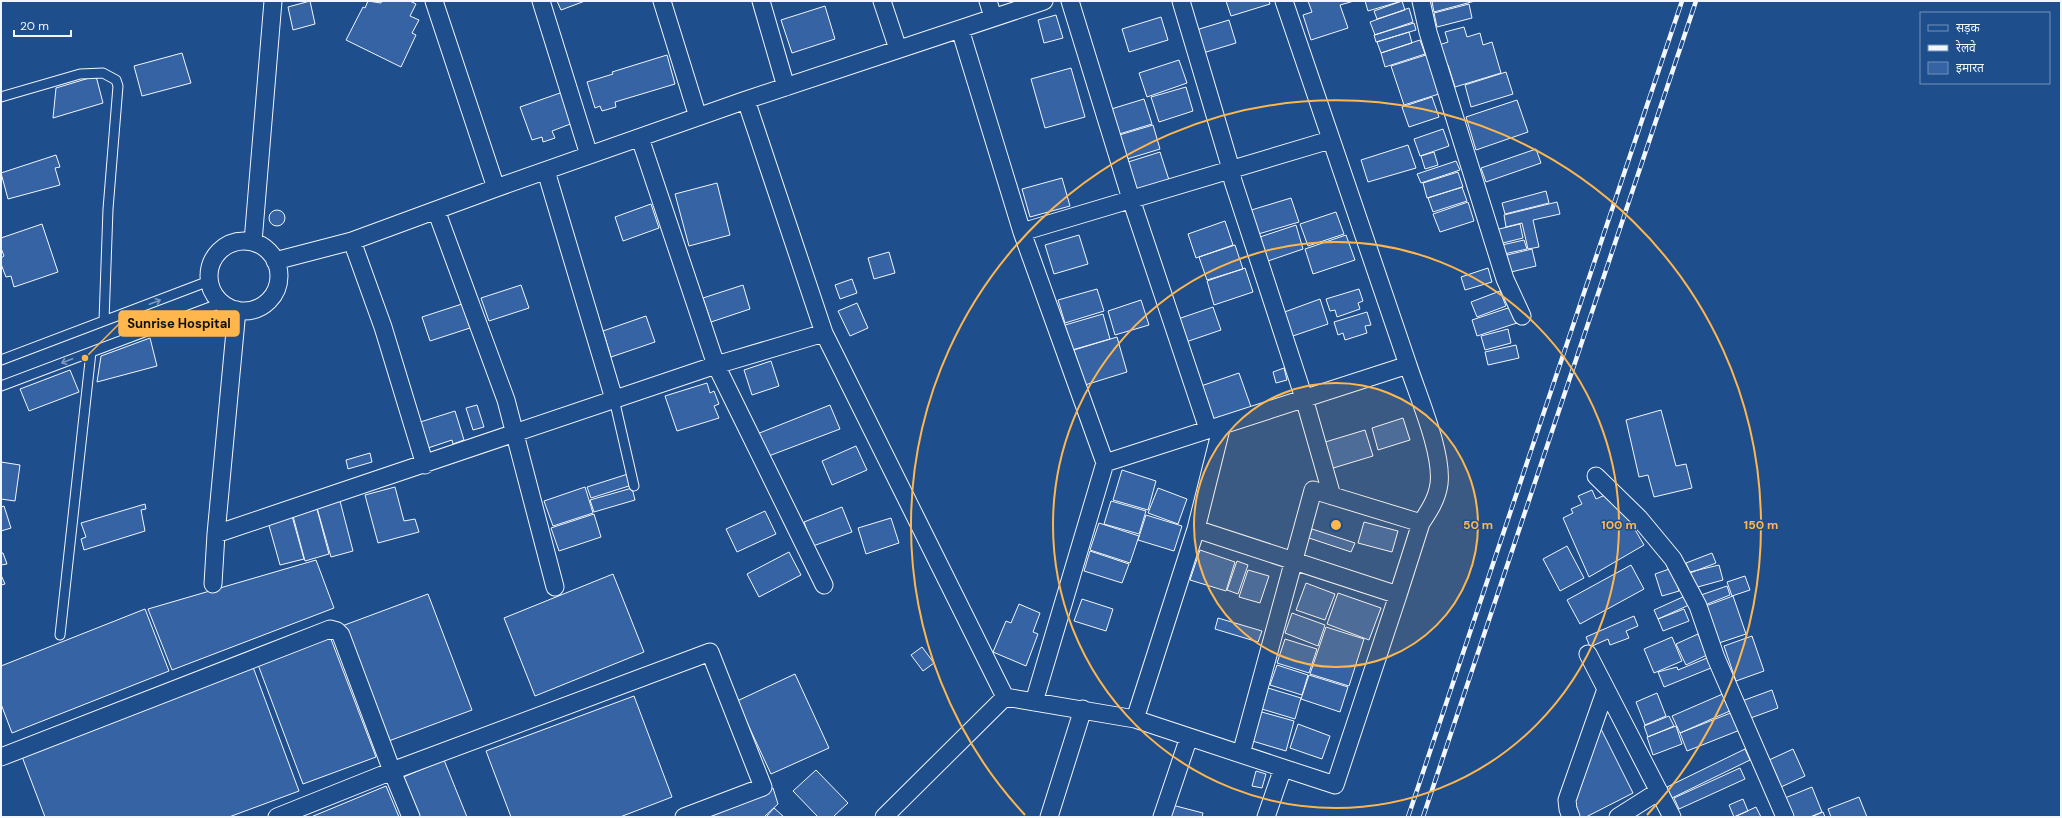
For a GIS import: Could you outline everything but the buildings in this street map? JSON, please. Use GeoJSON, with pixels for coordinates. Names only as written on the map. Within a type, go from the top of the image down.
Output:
{"type":"FeatureCollection","features":[{"type":"Feature","properties":{"kind":"street"},"geometry":{"type":"LineString","coordinates":[[253,242],[273,1]]}},
{"type":"Feature","properties":{"kind":"street"},"geometry":{"type":"LineString","coordinates":[[434,1],[496,188]]}},
{"type":"Feature","properties":{"kind":"street"},"geometry":{"type":"LineString","coordinates":[[541,1],[589,155]]}},
{"type":"Feature","properties":{"kind":"street"},"geometry":{"type":"LineString","coordinates":[[662,1],[698,117]]}},
{"type":"Feature","properties":{"kind":"street"},"geometry":{"type":"LineString","coordinates":[[761,1],[786,87]]}},
{"type":"Feature","properties":{"kind":"street"},"geometry":{"type":"LineString","coordinates":[[882,1],[898,49]]}},
{"type":"Feature","properties":{"kind":"street"},"geometry":{"type":"LineString","coordinates":[[988,1],[994,17]]}},
{"type":"Feature","properties":{"kind":"street"},"geometry":{"type":"LineString","coordinates":[[275,261],[352,241],[496,188],[746,100],[1044,1]]}},
{"type":"Feature","properties":{"kind":"street"},"geometry":{"type":"LineString","coordinates":[[1070,1],[1131,200],[1215,427],[1196,529],[1135,719]]}},
{"type":"Feature","properties":{"kind":"street"},"geometry":{"type":"LineString","coordinates":[[1180,1],[1231,169],[1233,181],[1304,398],[1332,496]]}},
{"type":"Feature","properties":{"kind":"street"},"geometry":{"type":"LineString","coordinates":[[1006,697],[1135,719],[1335,784],[1421,523],[1432,506],[1439,484],[1438,463],[1408,365],[1330,140],[1284,1]]}},
{"type":"Feature","properties":{"kind":"street"},"geometry":{"type":"LineString","coordinates":[[1421,1],[1428,32],[1503,271],[1522,316]]}},
{"type":"Feature","properties":{"kind":"street"},"geometry":{"type":"LineString","coordinates":[[960,29],[1022,232],[1105,463],[1034,702]]}},
{"type":"Feature","properties":{"kind":"street"},"geometry":{"type":"LineString","coordinates":[[746,100],[824,333],[1006,697]]}},
{"type":"Feature","properties":{"kind":"street"},"geometry":{"type":"LineString","coordinates":[[640,138],[716,365],[824,585]]}},
{"type":"Feature","properties":{"kind":"street"},"geometry":{"type":"LineString","coordinates":[[1022,232],[1330,140]]}},
{"type":"Feature","properties":{"kind":"street"},"geometry":{"type":"LineString","coordinates":[[546,171],[614,399]]}},
{"type":"Feature","properties":{"kind":"street"},"geometry":{"type":"LineString","coordinates":[[436,210],[488,348],[516,432],[544,552],[555,587]]}},
{"type":"Feature","properties":{"kind":"street"},"geometry":{"type":"LineString","coordinates":[[352,241],[383,327],[425,465]]}},
{"type":"Feature","properties":{"kind":"street"},"geometry":{"type":"LineString","coordinates":[[234,242],[253,242],[262,246],[275,261],[278,270],[278,280],[271,298],[255,309],[237,310],[221,303],[213,293],[209,281],[209,271],[217,253],[234,242]]}},
{"type":"Feature","properties":{"kind":"street"},"geometry":{"type":"LineString","coordinates":[[213,584],[216,534],[237,310]]}},
{"type":"Feature","properties":{"kind":"street"},"geometry":{"type":"LineString","coordinates":[[216,534],[425,465],[516,432],[716,365],[824,333]]}},
{"type":"Feature","properties":{"kind":"street"},"geometry":{"type":"LineString","coordinates":[[1105,463],[1408,365]]}},
{"type":"Feature","properties":{"kind":"street"},"geometry":{"type":"LineString","coordinates":[[1596,476],[1639,518],[1673,559],[1698,606],[1716,658],[1785,817]]}},
{"type":"Feature","properties":{"kind":"street"},"geometry":{"type":"LineString","coordinates":[[1241,754],[1313,490],[1421,523]]}},
{"type":"Feature","properties":{"kind":"street"},"geometry":{"type":"LineString","coordinates":[[1196,529],[1398,595]]}},
{"type":"Feature","properties":{"kind":"street"},"geometry":{"type":"LineString","coordinates":[[1,757],[330,629],[337,631],[342,635],[392,771],[412,817]]}},
{"type":"Feature","properties":{"kind":"street"},"geometry":{"type":"LineString","coordinates":[[277,817],[392,771],[710,652],[762,787],[684,817]]}},
{"type":"Feature","properties":{"kind":"street"},"geometry":{"type":"LineString","coordinates":[[1588,654],[1672,817]]}},
{"type":"Feature","properties":{"kind":"street"},"geometry":{"type":"LineString","coordinates":[[1571,817],[1567,800],[1606,689]]}},
{"type":"Feature","properties":{"kind":"street"},"geometry":{"type":"LineString","coordinates":[[884,817],[1006,697]]}},
{"type":"Feature","properties":{"kind":"street"},"geometry":{"type":"LineString","coordinates":[[1049,817],[1083,709]]}},
{"type":"Feature","properties":{"kind":"street"},"geometry":{"type":"LineString","coordinates":[[1162,817],[1189,737]]}},
{"type":"Feature","properties":{"kind":"street"},"geometry":{"type":"LineString","coordinates":[[1266,817],[1283,768]]}},
{"type":"Feature","properties":{"kind":"street"},"geometry":{"type":"LineString","coordinates":[[1618,817],[1659,791]]}},
{"type":"Feature","properties":{"kind":"lane"},"geometry":{"type":"LineString","coordinates":[[1,97],[80,74],[103,73],[116,80],[118,86],[108,210],[104,321]]}},
{"type":"Feature","properties":{"kind":"lane"},"geometry":{"type":"LineString","coordinates":[[1,360],[209,281]]}},
{"type":"Feature","properties":{"kind":"lane"},"geometry":{"type":"LineString","coordinates":[[1,386],[221,303]]}},
{"type":"Feature","properties":{"kind":"lane"},"geometry":{"type":"LineString","coordinates":[[60,635],[91,352]]}},
{"type":"Feature","properties":{"kind":"lane"},"geometry":{"type":"LineString","coordinates":[[614,399],[634,486]]}},
{"type":"Feature","properties":{"kind":"railway"},"geometry":{"type":"LineString","coordinates":[[1408,817],[1682,1]]}},
{"type":"Feature","properties":{"kind":"railway"},"geometry":{"type":"LineString","coordinates":[[1423,817],[1696,1]]}},
{"type":"Feature","properties":{"kind":"place","name":"Sunrise Hospital"},"geometry":{"type":"Point","coordinates":[85,358]}}]}
